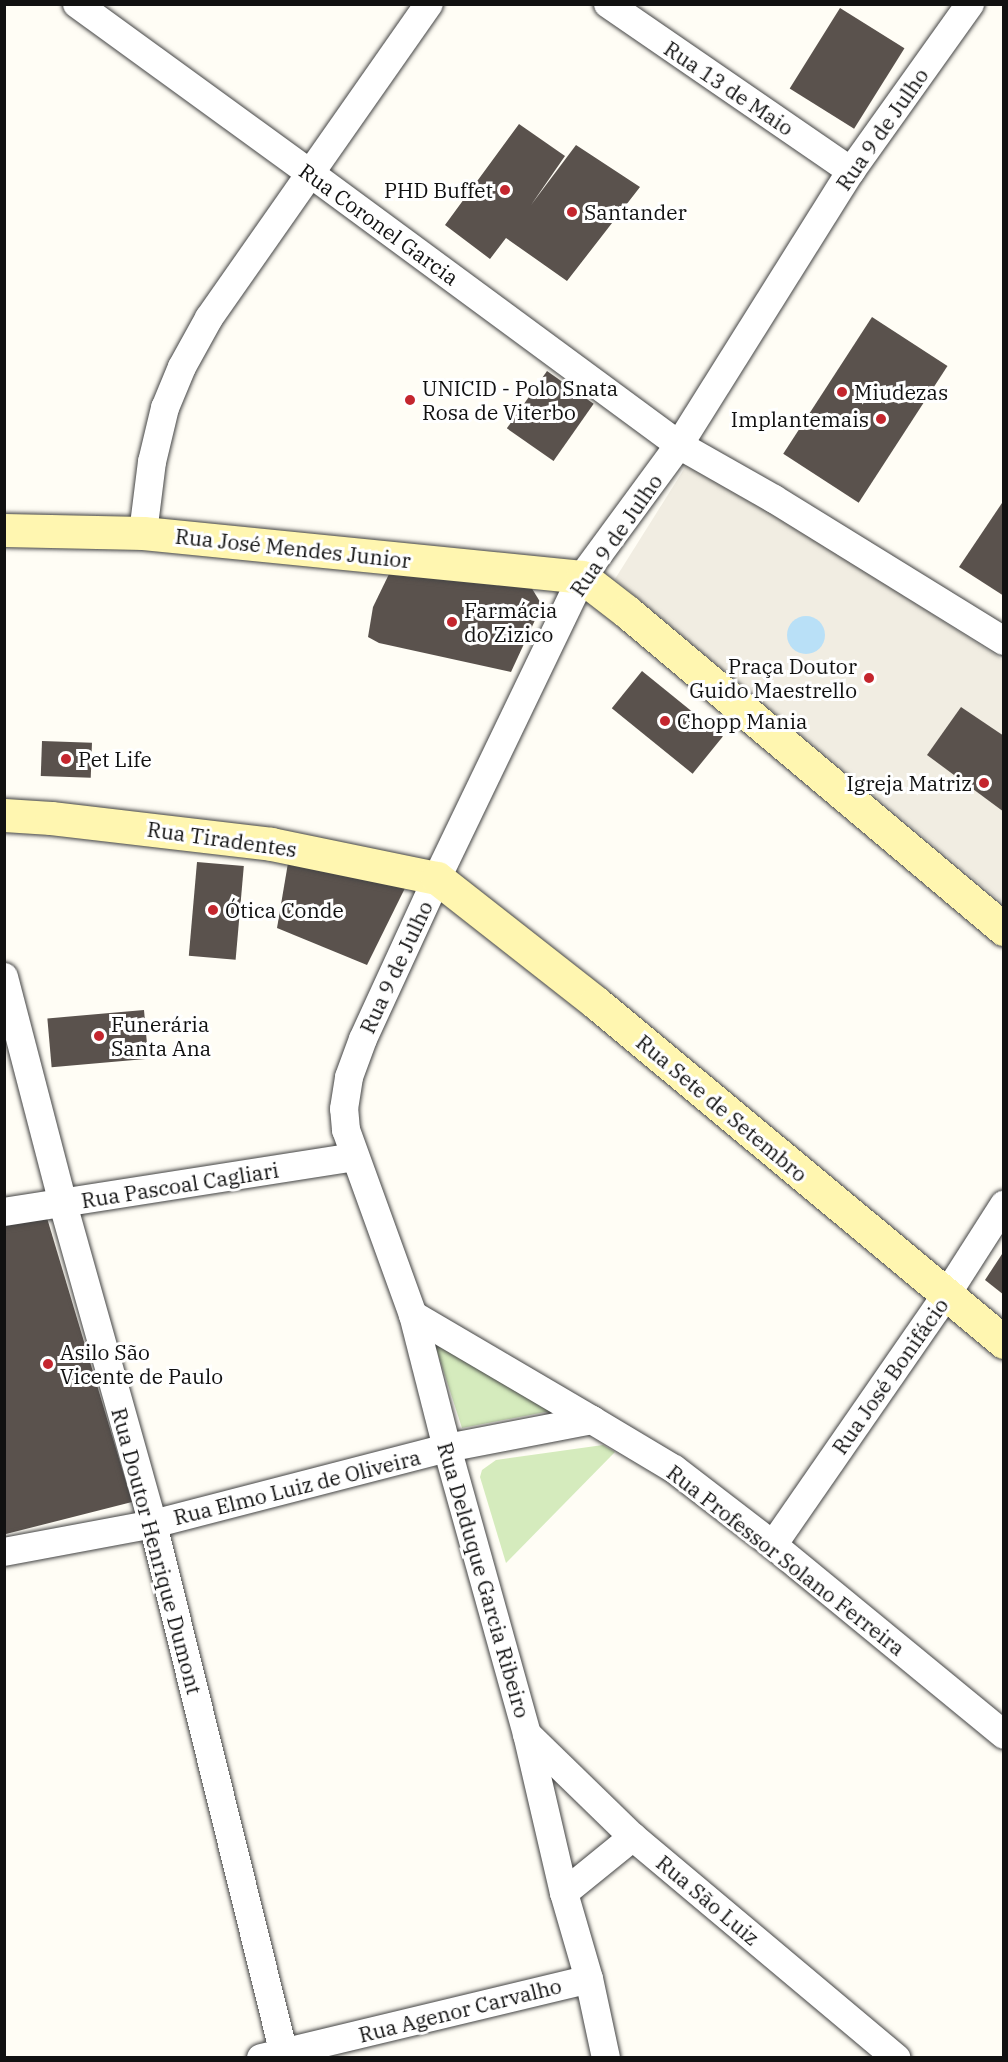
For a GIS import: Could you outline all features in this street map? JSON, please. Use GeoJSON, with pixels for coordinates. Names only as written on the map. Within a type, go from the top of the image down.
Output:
{"type":"FeatureCollection","features":[{"type":"Feature","properties":{"kind":"main road","name":"Rua José Mendes Junior"},"geometry":{"type":"LineString","coordinates":[[4,530],[143,533],[582,578]]}},
{"type":"Feature","properties":{"kind":"main road"},"geometry":{"type":"LineString","coordinates":[[582,578],[626,611],[1004,929]]}},
{"type":"Feature","properties":{"kind":"main road","name":"Rua Tiradentes"},"geometry":{"type":"LineString","coordinates":[[4,816],[51,818],[271,843],[437,878]]}},
{"type":"Feature","properties":{"kind":"main road","name":"Rua Sete de Setembro"},"geometry":{"type":"LineString","coordinates":[[437,878],[595,1002],[1004,1342]]}},
{"type":"Feature","properties":{"kind":"street","name":"Rua Coronel Garcia"},"geometry":{"type":"LineString","coordinates":[[77,4],[310,172],[679,446],[774,499],[1004,641]]}},
{"type":"Feature","properties":{"kind":"street"},"geometry":{"type":"LineString","coordinates":[[143,533],[152,462],[165,408],[182,367],[210,318],[429,4]]}},
{"type":"Feature","properties":{"kind":"street","name":"Rua 13 de Maio"},"geometry":{"type":"LineString","coordinates":[[608,4],[851,171]]}},
{"type":"Feature","properties":{"kind":"street","name":"Rua 9 de Julho"},"geometry":{"type":"LineString","coordinates":[[344,1109],[350,1077],[363,1039],[437,878],[582,578],[679,446],[851,171],[970,4]]}},
{"type":"Feature","properties":{"kind":"street","name":"Rua Doutor Henrique Dumont"},"geometry":{"type":"LineString","coordinates":[[4,977],[63,1204],[153,1524],[276,2056]]}},
{"type":"Feature","properties":{"kind":"street","name":"Rua Delduque Garcia Ribeiro"},"geometry":{"type":"LineString","coordinates":[[344,1109],[346,1130],[355,1157],[413,1315],[447,1449],[527,1734],[564,1893],[589,1978],[606,2058]]}},
{"type":"Feature","properties":{"kind":"street","name":"Rua Pascoal Cagliari"},"geometry":{"type":"LineString","coordinates":[[4,1212],[355,1157]]}},
{"type":"Feature","properties":{"kind":"street","name":"Rua José Bonifácio"},"geometry":{"type":"LineString","coordinates":[[774,1545],[947,1294],[1004,1205]]}},
{"type":"Feature","properties":{"kind":"street","name":"Rua Professor Solano Ferreira"},"geometry":{"type":"LineString","coordinates":[[413,1315],[674,1469],[774,1545],[1004,1735]]}},
{"type":"Feature","properties":{"kind":"street"},"geometry":{"type":"LineString","coordinates":[[447,1449],[592,1420]]}},
{"type":"Feature","properties":{"kind":"street","name":"Rua Elmo Luiz de Oliveira"},"geometry":{"type":"LineString","coordinates":[[4,1552],[153,1524],[447,1449]]}},
{"type":"Feature","properties":{"kind":"street","name":"Rua São Luiz"},"geometry":{"type":"LineString","coordinates":[[527,1734],[633,1837],[896,2058]]}},
{"type":"Feature","properties":{"kind":"street"},"geometry":{"type":"LineString","coordinates":[[564,1893],[633,1837]]}},
{"type":"Feature","properties":{"kind":"street","name":"Rua Agenor Carvalho"},"geometry":{"type":"LineString","coordinates":[[276,2056],[589,1978]]}},
{"type":"Feature","properties":{"kind":"green space"},"geometry":{"type":"Polygon","coordinates":[[[435,1345],[561,1409],[462,1428],[435,1345]]]}},
{"type":"Feature","properties":{"kind":"green space"},"geometry":{"type":"Polygon","coordinates":[[[603,1445],[615,1452],[506,1563],[480,1477],[482,1470],[496,1460],[603,1445]]]}},
{"type":"Feature","properties":{"kind":"shaded area","name":"Praça Doutor Guido Maestrello"},"geometry":{"type":"Polygon","coordinates":[[[691,458],[1003,660],[1003,903],[615,579],[691,458]]]}},
{"type":"Feature","properties":{"kind":"water"},"geometry":{"type":"Polygon","coordinates":[[[806,616],[819,622],[825,635],[819,648],[806,654],[793,648],[787,635],[793,622],[806,616]]]}},
{"type":"Feature","properties":{"kind":"building"},"geometry":{"type":"Polygon","coordinates":[[[840,8],[904,48],[854,129],[790,89],[840,8]]]}},
{"type":"Feature","properties":{"kind":"building"},"geometry":{"type":"Polygon","coordinates":[[[519,124],[565,156],[531,205],[576,145],[640,187],[567,281],[506,238],[490,259],[445,225],[519,124]]]}},
{"type":"Feature","properties":{"kind":"building"},"geometry":{"type":"Polygon","coordinates":[[[872,317],[947,366],[859,503],[783,454],[872,317]]]}},
{"type":"Feature","properties":{"kind":"building"},"geometry":{"type":"Polygon","coordinates":[[[547,371],[594,404],[554,461],[507,428],[547,371]]]}},
{"type":"Feature","properties":{"kind":"building"},"geometry":{"type":"Polygon","coordinates":[[[1004,500],[1004,596],[959,567],[1004,500]]]}},
{"type":"Feature","properties":{"kind":"building","name":"Farmácia do Zizico"},"geometry":{"type":"Polygon","coordinates":[[[390,572],[531,587],[542,605],[511,672],[379,643],[368,637],[373,607],[390,572]]]}},
{"type":"Feature","properties":{"kind":"building","name":"Chopp Mania"},"geometry":{"type":"Polygon","coordinates":[[[642,671],[723,736],[693,774],[612,708],[642,671]]]}},
{"type":"Feature","properties":{"kind":"building","name":"Igreja Matriz"},"geometry":{"type":"Polygon","coordinates":[[[961,707],[1004,736],[1004,812],[927,755],[961,707]]]}},
{"type":"Feature","properties":{"kind":"building","name":"Pet Life"},"geometry":{"type":"Polygon","coordinates":[[[42,741],[92,743],[91,778],[41,776],[42,741]]]}},
{"type":"Feature","properties":{"kind":"building","name":"Ótica Conde"},"geometry":{"type":"Polygon","coordinates":[[[197,862],[244,866],[236,960],[189,956],[197,862]]]}},
{"type":"Feature","properties":{"kind":"building"},"geometry":{"type":"Polygon","coordinates":[[[288,863],[407,884],[367,965],[277,928],[288,863]]]}},
{"type":"Feature","properties":{"kind":"building","name":"Funerária Santa Ana"},"geometry":{"type":"Polygon","coordinates":[[[144,1010],[148,1059],[52,1067],[47,1018],[144,1010]]]}},
{"type":"Feature","properties":{"kind":"building","name":"Asilo São Vicente de Paulo"},"geometry":{"type":"Polygon","coordinates":[[[47,1218],[132,1502],[6,1534],[4,1225],[47,1218]]]}},
{"type":"Feature","properties":{"kind":"building"},"geometry":{"type":"Polygon","coordinates":[[[1004,1251],[1004,1295],[985,1280],[1004,1251]]]}},
{"type":"Feature","properties":{"kind":"place","name":"PHD Buffet"},"geometry":{"type":"Point","coordinates":[505,190]}},
{"type":"Feature","properties":{"kind":"place","name":"Santander"},"geometry":{"type":"Point","coordinates":[572,212]}},
{"type":"Feature","properties":{"kind":"place","name":"Miudezas"},"geometry":{"type":"Point","coordinates":[842,392]}},
{"type":"Feature","properties":{"kind":"place","name":"UNICID - Polo Snata Rosa de Viterbo"},"geometry":{"type":"Point","coordinates":[410,400]}},
{"type":"Feature","properties":{"kind":"place","name":"Implantemais"},"geometry":{"type":"Point","coordinates":[881,419]}},
{"type":"Feature","properties":{"kind":"place","name":"Farmácia do Zizico"},"geometry":{"type":"Point","coordinates":[452,622]}},
{"type":"Feature","properties":{"kind":"place","name":"Praça Doutor Guido Maestrello"},"geometry":{"type":"Point","coordinates":[869,678]}},
{"type":"Feature","properties":{"kind":"place","name":"Chopp Mania"},"geometry":{"type":"Point","coordinates":[665,721]}},
{"type":"Feature","properties":{"kind":"place","name":"Pet Life"},"geometry":{"type":"Point","coordinates":[66,759]}},
{"type":"Feature","properties":{"kind":"place","name":"Igreja Matriz"},"geometry":{"type":"Point","coordinates":[984,783]}},
{"type":"Feature","properties":{"kind":"place","name":"Ótica Conde"},"geometry":{"type":"Point","coordinates":[213,910]}},
{"type":"Feature","properties":{"kind":"place","name":"Funerária Santa Ana"},"geometry":{"type":"Point","coordinates":[99,1036]}},
{"type":"Feature","properties":{"kind":"place","name":"Asilo São Vicente de Paulo"},"geometry":{"type":"Point","coordinates":[48,1364]}}]}
